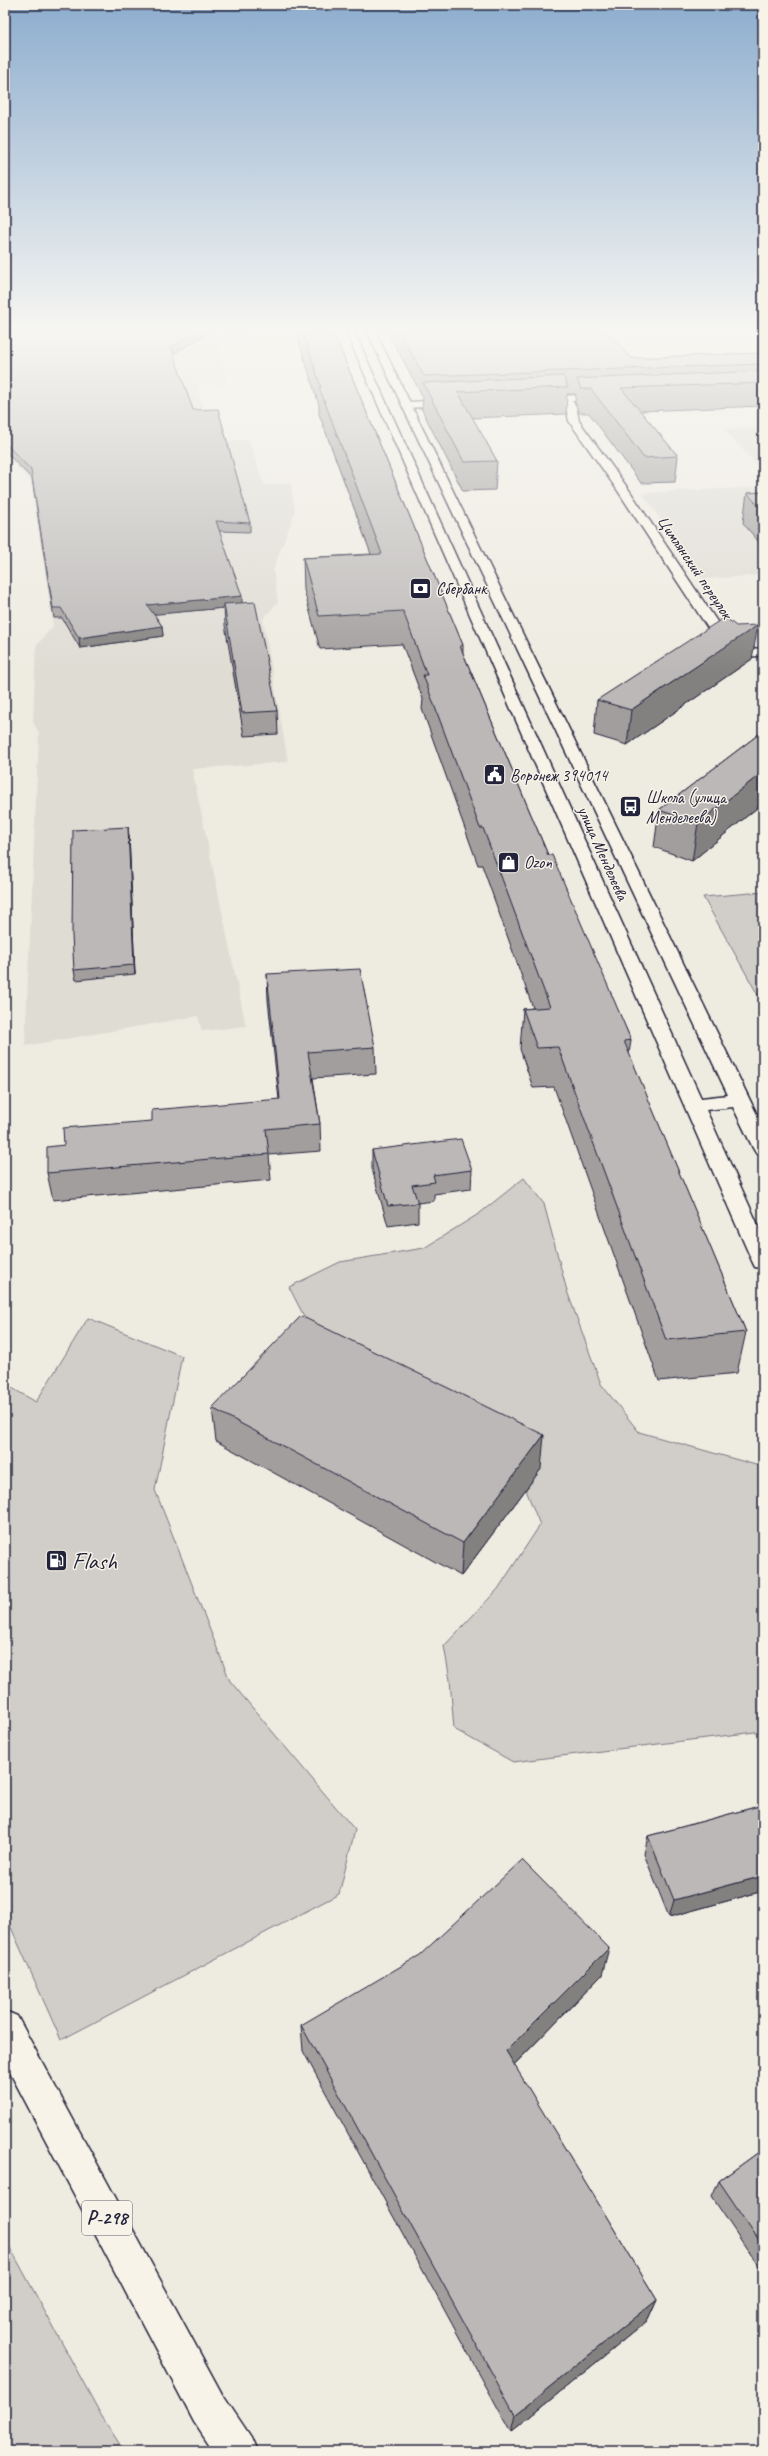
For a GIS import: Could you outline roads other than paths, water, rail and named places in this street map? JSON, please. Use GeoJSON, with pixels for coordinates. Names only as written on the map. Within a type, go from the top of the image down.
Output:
{"type":"FeatureCollection","features":[{"type":"Feature","properties":{"kind":"main road","name":"улица Менделеева"},"geometry":{"type":"LineString","coordinates":[[400,444],[763,1261]]}},
{"type":"Feature","properties":{"kind":"main road","name":"улица Менделеева"},"geometry":{"type":"LineString","coordinates":[[426,444],[763,1148]]}},
{"type":"Feature","properties":{"kind":"main road","name":"Цимлянский переулок"},"geometry":{"type":"LineString","coordinates":[[590,444],[623,490],[732,654],[763,652]]}},
{"type":"Feature","properties":{"kind":"main road"},"geometry":{"type":"LineString","coordinates":[[694,1106],[740,1100]]}},
{"type":"Feature","properties":{"kind":"main road","name":"Р-298"},"geometry":{"type":"LineString","coordinates":[[5,2028],[208,2408],[237,2451]]}},
{"type":"Feature","properties":{"kind":"place","name":"Сбербанк"},"geometry":{"type":"Point","coordinates":[420,588]}},
{"type":"Feature","properties":{"kind":"place","name":"Воронеж 394014"},"geometry":{"type":"Point","coordinates":[495,775]}},
{"type":"Feature","properties":{"kind":"place","name":"Школа (улица Менделеева)"},"geometry":{"type":"Point","coordinates":[631,807]}},
{"type":"Feature","properties":{"kind":"place","name":"Ozon"},"geometry":{"type":"Point","coordinates":[508,862]}},
{"type":"Feature","properties":{"kind":"place","name":"Flash"},"geometry":{"type":"Point","coordinates":[56,1561]}}]}
